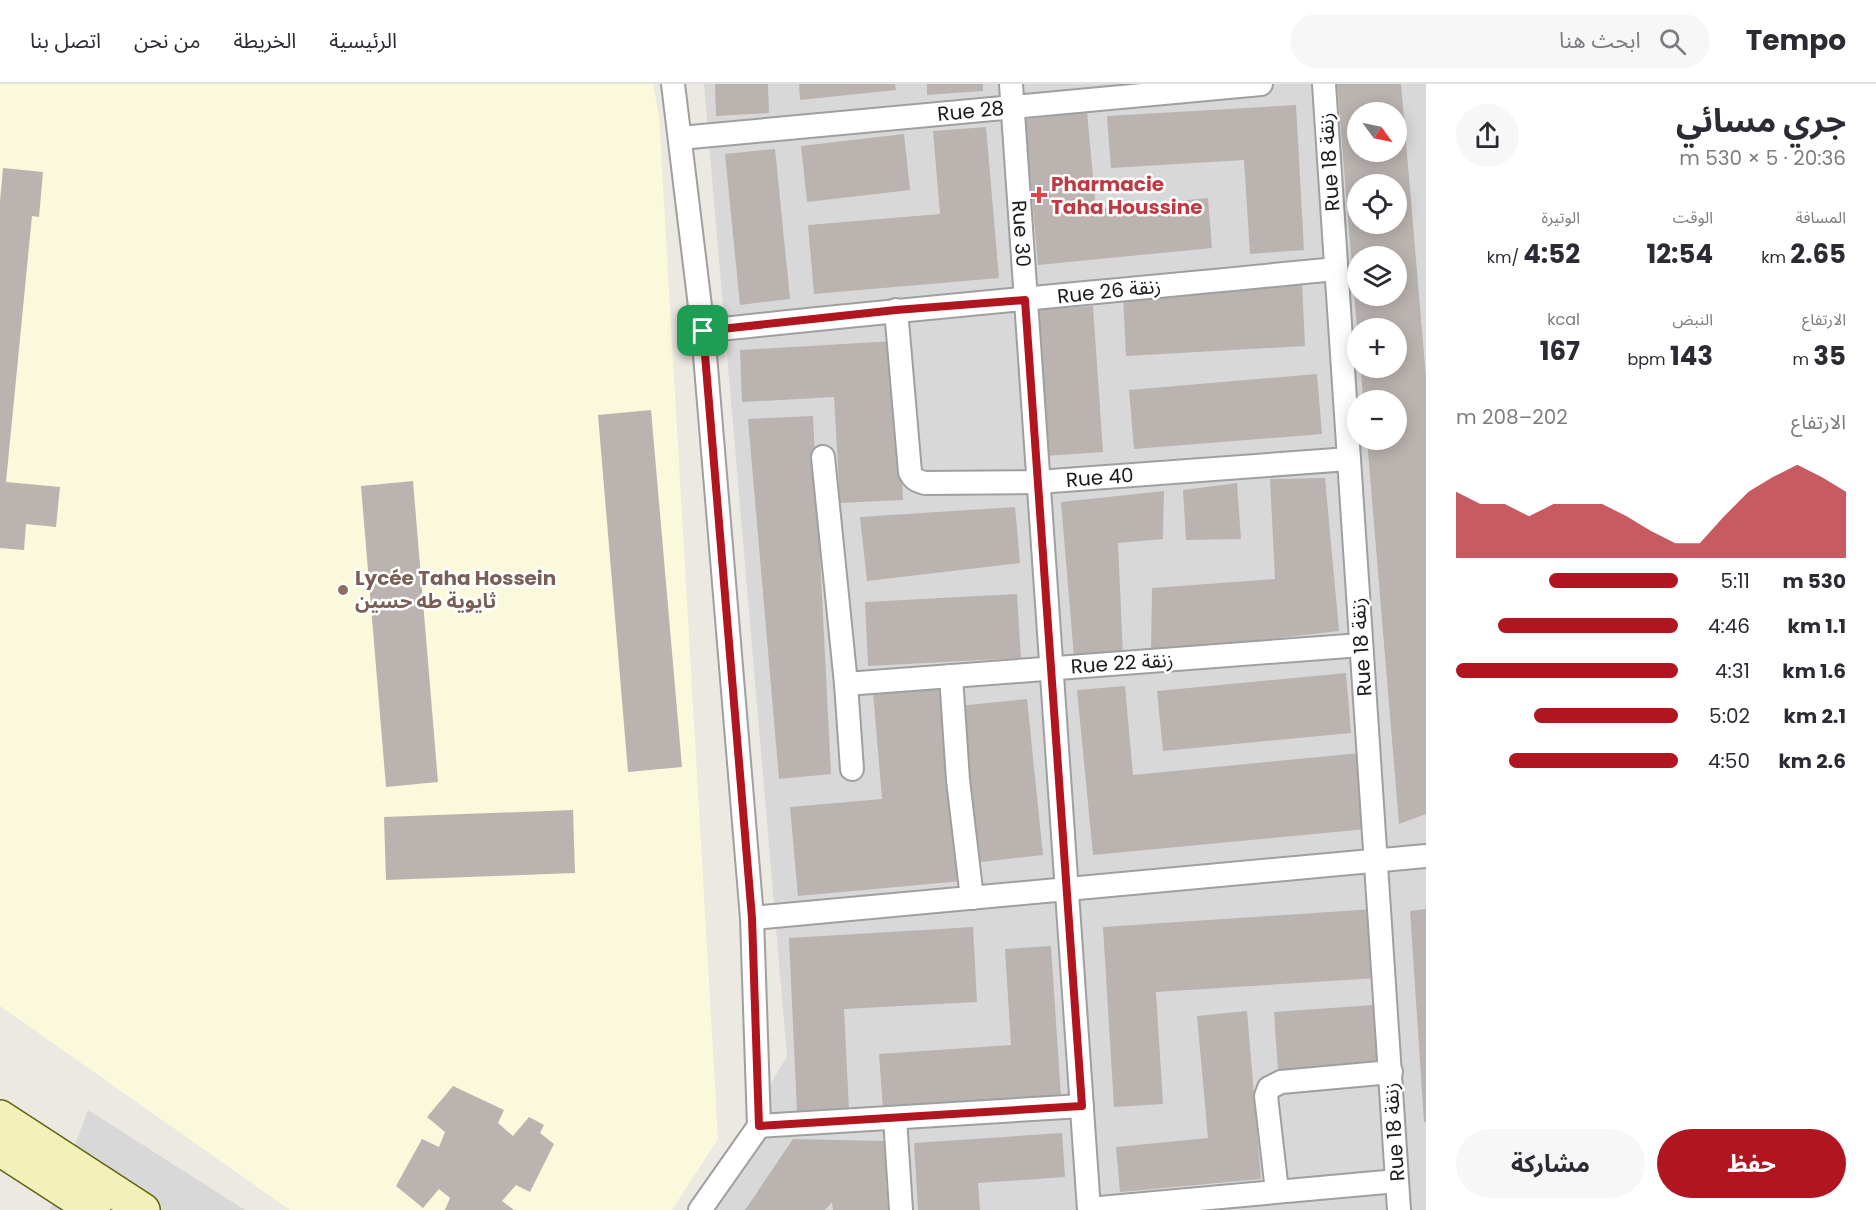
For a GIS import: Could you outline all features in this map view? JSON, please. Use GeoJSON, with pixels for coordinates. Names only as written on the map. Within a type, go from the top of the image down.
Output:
{"type":"FeatureCollection","features":[{"type":"Feature","properties":{"kind":"street"},"geometry":{"type":"LineString","coordinates":[[673,84],[703,331],[752,918],[759,1126],[700,1210]]}},
{"type":"Feature","properties":{"kind":"street","name":"Rue 30"},"geometry":{"type":"LineString","coordinates":[[1011,84],[1089,1210]]}},
{"type":"Feature","properties":{"kind":"street","name":"Rue 28"},"geometry":{"type":"LineString","coordinates":[[680,138],[1262,84]]}},
{"type":"Feature","properties":{"kind":"street","name":"Rue 18 زنقة"},"geometry":{"type":"LineString","coordinates":[[1324,84],[1399,1210]]}},
{"type":"Feature","properties":{"kind":"street","name":"Rue 26 زنقة"},"geometry":{"type":"LineString","coordinates":[[703,331],[896,310],[1025,300],[1335,269]]}},
{"type":"Feature","properties":{"kind":"street","name":"Rue 40"},"geometry":{"type":"LineString","coordinates":[[896,310],[910,471],[913,478],[925,483],[1038,482],[1349,459]]}},
{"type":"Feature","properties":{"kind":"street"},"geometry":{"type":"LineString","coordinates":[[823,457],[846,684],[852,770]]}},
{"type":"Feature","properties":{"kind":"street","name":"Rue 22 زنقة"},"geometry":{"type":"LineString","coordinates":[[846,684],[1361,645]]}},
{"type":"Feature","properties":{"kind":"street"},"geometry":{"type":"LineString","coordinates":[[951,676],[958,780],[972,898]]}},
{"type":"Feature","properties":{"kind":"street"},"geometry":{"type":"LineString","coordinates":[[752,918],[1426,856]]}},
{"type":"Feature","properties":{"kind":"street"},"geometry":{"type":"LineString","coordinates":[[1276,1191],[1266,1095],[1272,1085],[1281,1082],[1391,1072]]}},
{"type":"Feature","properties":{"kind":"street"},"geometry":{"type":"LineString","coordinates":[[759,1126],[1082,1106]]}},
{"type":"Feature","properties":{"kind":"street"},"geometry":{"type":"LineString","coordinates":[[0,1117],[143,1210]]}},
{"type":"Feature","properties":{"kind":"street"},"geometry":{"type":"LineString","coordinates":[[895,1118],[901,1210]]}},
{"type":"Feature","properties":{"kind":"street"},"geometry":{"type":"LineString","coordinates":[[0,1149],[94,1210]]}},
{"type":"Feature","properties":{"kind":"street"},"geometry":{"type":"LineString","coordinates":[[1089,1210],[1397,1181]]}},
{"type":"Feature","properties":{"kind":"shaded area","name":"Lycée Taha Hossein ثايوية طه حسين"},"geometry":{"type":"Polygon","coordinates":[[[0,84],[653,84],[659,117],[718,1139],[672,1210],[290,1210],[0,1006],[0,84]]]}},
{"type":"Feature","properties":{"kind":"shaded area"},"geometry":{"type":"Polygon","coordinates":[[[704,84],[1426,84],[1426,1210],[697,1210],[787,1056],[704,84]]]}},
{"type":"Feature","properties":{"kind":"shaded area"},"geometry":{"type":"Polygon","coordinates":[[[88,1110],[245,1210],[50,1210],[88,1110]]]}},
{"type":"Feature","properties":{"kind":"building"},"geometry":{"type":"Polygon","coordinates":[[[715,84],[768,84],[769,113],[716,116],[715,84]]]}},
{"type":"Feature","properties":{"kind":"building"},"geometry":{"type":"Polygon","coordinates":[[[799,84],[895,84],[896,90],[800,100],[799,84]]]}},
{"type":"Feature","properties":{"kind":"building"},"geometry":{"type":"Polygon","coordinates":[[[927,84],[983,84],[983,91],[927,95],[927,84]]]}},
{"type":"Feature","properties":{"kind":"building"},"geometry":{"type":"Polygon","coordinates":[[[1337,84],[1401,84],[1403,102],[1347,102],[1347,162],[1407,162],[1407,154],[1426,377],[1426,814],[1399,824],[1368,450],[1407,450],[1407,390],[1362,390],[1362,378],[1407,378],[1407,318],[1356,318],[1355,306],[1407,306],[1407,246],[1350,246],[1349,234],[1407,234],[1407,174],[1347,174],[1347,206],[1337,84]]]}},
{"type":"Feature","properties":{"kind":"building"},"geometry":{"type":"Polygon","coordinates":[[[1296,105],[1304,250],[1250,254],[1244,160],[1111,168],[1107,116],[1296,105]]]}},
{"type":"Feature","properties":{"kind":"building"},"geometry":{"type":"Polygon","coordinates":[[[1087,112],[1096,209],[1208,198],[1212,248],[1038,265],[1025,119],[1087,112]]]}},
{"type":"Feature","properties":{"kind":"building"},"geometry":{"type":"Polygon","coordinates":[[[986,127],[999,278],[814,294],[808,225],[940,214],[933,131],[986,127]]]}},
{"type":"Feature","properties":{"kind":"building"},"geometry":{"type":"Polygon","coordinates":[[[904,134],[910,190],[807,202],[801,146],[904,134]]]}},
{"type":"Feature","properties":{"kind":"building"},"geometry":{"type":"Polygon","coordinates":[[[775,149],[790,299],[740,305],[725,154],[775,149]]]}},
{"type":"Feature","properties":{"kind":"building"},"geometry":{"type":"Polygon","coordinates":[[[3,168],[43,172],[39,217],[32,216],[6,482],[60,487],[56,527],[26,524],[24,550],[0,548],[0,201],[3,168]]]}},
{"type":"Feature","properties":{"kind":"building"},"geometry":{"type":"Polygon","coordinates":[[[1302,284],[1305,346],[1126,356],[1123,294],[1302,284]]]}},
{"type":"Feature","properties":{"kind":"building"},"geometry":{"type":"Polygon","coordinates":[[[1093,306],[1103,452],[1045,456],[1036,310],[1093,306]]]}},
{"type":"Feature","properties":{"kind":"building"},"geometry":{"type":"Polygon","coordinates":[[[895,341],[903,500],[840,503],[834,397],[742,402],[740,350],[895,341]]]}},
{"type":"Feature","properties":{"kind":"building"},"geometry":{"type":"Polygon","coordinates":[[[1317,374],[1322,434],[1134,449],[1129,390],[1317,374]]]}},
{"type":"Feature","properties":{"kind":"building"},"geometry":{"type":"Polygon","coordinates":[[[651,410],[682,767],[628,772],[598,415],[651,410]]]}},
{"type":"Feature","properties":{"kind":"building"},"geometry":{"type":"Polygon","coordinates":[[[813,416],[831,774],[779,779],[748,419],[813,416]]]}},
{"type":"Feature","properties":{"kind":"building"},"geometry":{"type":"Polygon","coordinates":[[[1325,478],[1339,631],[1151,653],[1152,588],[1275,579],[1270,479],[1325,478]]]}},
{"type":"Feature","properties":{"kind":"building"},"geometry":{"type":"Polygon","coordinates":[[[413,481],[438,782],[386,787],[361,486],[413,481]]]}},
{"type":"Feature","properties":{"kind":"building"},"geometry":{"type":"Polygon","coordinates":[[[1237,483],[1241,539],[1186,540],[1183,490],[1237,483]]]}},
{"type":"Feature","properties":{"kind":"building"},"geometry":{"type":"Polygon","coordinates":[[[1164,491],[1163,539],[1118,543],[1123,656],[1074,657],[1061,502],[1164,491]]]}},
{"type":"Feature","properties":{"kind":"building"},"geometry":{"type":"Polygon","coordinates":[[[1015,507],[1020,563],[867,581],[860,517],[1015,507]]]}},
{"type":"Feature","properties":{"kind":"building"},"geometry":{"type":"Polygon","coordinates":[[[1017,594],[1021,658],[868,666],[865,602],[1017,594]]]}},
{"type":"Feature","properties":{"kind":"building"},"geometry":{"type":"Polygon","coordinates":[[[1346,673],[1351,733],[1163,751],[1157,691],[1346,673]]]}},
{"type":"Feature","properties":{"kind":"building"},"geometry":{"type":"Polygon","coordinates":[[[946,685],[962,881],[798,896],[790,807],[882,799],[873,692],[946,685]]]}},
{"type":"Feature","properties":{"kind":"building"},"geometry":{"type":"Polygon","coordinates":[[[1125,686],[1133,775],[1360,753],[1367,829],[1093,855],[1077,690],[1125,686]]]}},
{"type":"Feature","properties":{"kind":"building"},"geometry":{"type":"Polygon","coordinates":[[[1027,699],[1043,855],[973,863],[957,706],[1027,699]]]}},
{"type":"Feature","properties":{"kind":"building"},"geometry":{"type":"Polygon","coordinates":[[[573,810],[575,873],[386,880],[384,817],[573,810]]]}},
{"type":"Feature","properties":{"kind":"building"},"geometry":{"type":"Polygon","coordinates":[[[1374,909],[1378,978],[1156,992],[1163,1104],[1114,1107],[1103,927],[1374,909]]]}},
{"type":"Feature","properties":{"kind":"building"},"geometry":{"type":"Polygon","coordinates":[[[1426,909],[1426,1122],[1424,1122],[1410,911],[1426,909]]]}},
{"type":"Feature","properties":{"kind":"building"},"geometry":{"type":"Polygon","coordinates":[[[973,927],[977,1002],[844,1009],[849,1110],[797,1112],[789,938],[973,927]]]}},
{"type":"Feature","properties":{"kind":"building"},"geometry":{"type":"Polygon","coordinates":[[[1051,946],[1061,1097],[883,1110],[879,1054],[1011,1045],[1005,949],[1051,946]]]}},
{"type":"Feature","properties":{"kind":"building"},"geometry":{"type":"Polygon","coordinates":[[[1374,1005],[1378,1064],[1278,1071],[1274,1012],[1374,1005]]]}},
{"type":"Feature","properties":{"kind":"building"},"geometry":{"type":"Polygon","coordinates":[[[1247,1011],[1261,1179],[1120,1192],[1116,1147],[1208,1138],[1197,1016],[1247,1011]]]}},
{"type":"Feature","properties":{"kind":"building"},"geometry":{"type":"Polygon","coordinates":[[[453,1086],[504,1110],[498,1123],[513,1136],[529,1117],[544,1125],[540,1133],[554,1144],[530,1192],[516,1185],[502,1201],[514,1210],[445,1210],[450,1198],[439,1189],[423,1208],[396,1186],[422,1139],[439,1147],[445,1132],[427,1117],[453,1086]]]}},
{"type":"Feature","properties":{"kind":"building"},"geometry":{"type":"Polygon","coordinates":[[[1062,1133],[1065,1177],[978,1183],[980,1210],[918,1210],[914,1143],[1062,1133]]]}},
{"type":"Feature","properties":{"kind":"building"},"geometry":{"type":"Polygon","coordinates":[[[793,1139],[884,1141],[888,1210],[833,1210],[832,1202],[825,1210],[745,1210],[793,1139]]]}},
{"type":"Feature","properties":{"kind":"place","name":"Pharmacie Taha Houssine"},"geometry":{"type":"Point","coordinates":[1039,195]}},
{"type":"Feature","properties":{"kind":"place","name":"Lycée Taha Hossein ثايوية طه حسين"},"geometry":{"type":"Point","coordinates":[343,590]}},
{"type":"Feature","properties":{"kind":"route"},"geometry":{"type":"LineString","coordinates":[[1025,300],[1082,1106],[759,1126],[752,918],[703,331],[896,310],[1025,300]]}}]}
